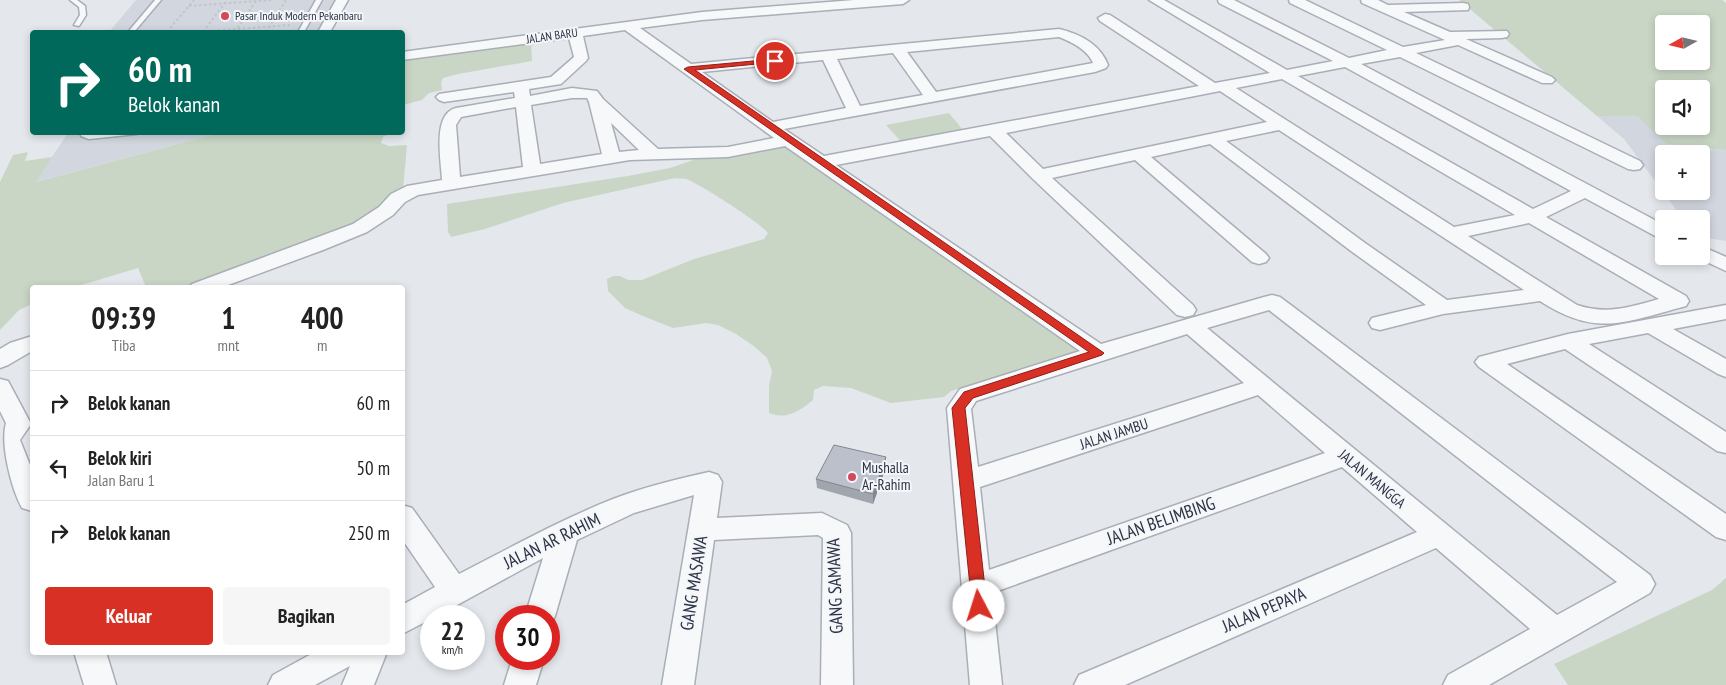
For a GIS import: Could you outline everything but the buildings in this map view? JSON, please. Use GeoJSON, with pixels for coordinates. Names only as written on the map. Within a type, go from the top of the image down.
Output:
{"type":"FeatureCollection","features":[{"type":"Feature","properties":{"kind":"street"},"geometry":{"type":"LineString","coordinates":[[325,30],[342,0]]}},
{"type":"Feature","properties":{"kind":"street"},"geometry":{"type":"LineString","coordinates":[[694,0],[702,16]]}},
{"type":"Feature","properties":{"kind":"street","name":"JALAN BARU"},"geometry":{"type":"LineString","coordinates":[[405,56],[702,16],[826,4],[903,0]]}},
{"type":"Feature","properties":{"kind":"street"},"geometry":{"type":"LineString","coordinates":[[1105,18],[1282,124],[1569,310],[1590,317],[1616,317],[1678,301],[1155,0]]}},
{"type":"Feature","properties":{"kind":"street"},"geometry":{"type":"LineString","coordinates":[[1224,0],[1346,62],[1655,228]]}},
{"type":"Feature","properties":{"kind":"street"},"geometry":{"type":"LineString","coordinates":[[1295,0],[1634,166]]}},
{"type":"Feature","properties":{"kind":"street"},"geometry":{"type":"LineString","coordinates":[[1367,0],[1547,80]]}},
{"type":"Feature","properties":{"kind":"street"},"geometry":{"type":"LineString","coordinates":[[1386,8],[1463,7]]}},
{"type":"Feature","properties":{"kind":"street"},"geometry":{"type":"LineString","coordinates":[[626,25],[788,140],[1098,353]]}},
{"type":"Feature","properties":{"kind":"street"},"geometry":{"type":"LineString","coordinates":[[444,96],[556,80],[581,58],[575,33]]}},
{"type":"Feature","properties":{"kind":"street"},"geometry":{"type":"LineString","coordinates":[[688,69],[1059,33],[1069,34],[1075,38],[1096,55],[1101,65],[1095,68],[770,126]]}},
{"type":"Feature","properties":{"kind":"street"},"geometry":{"type":"LineString","coordinates":[[822,162],[1286,75],[1401,52],[1452,38],[1502,34]]}},
{"type":"Feature","properties":{"kind":"street"},"geometry":{"type":"LineString","coordinates":[[898,50],[932,97]]}},
{"type":"Feature","properties":{"kind":"street"},"geometry":{"type":"LineString","coordinates":[[828,56],[855,111]]}},
{"type":"Feature","properties":{"kind":"street"},"geometry":{"type":"LineString","coordinates":[[520,86],[532,171]]}},
{"type":"Feature","properties":{"kind":"street"},"geometry":{"type":"LineString","coordinates":[[451,185],[448,125],[451,118],[456,114],[584,93],[592,94],[597,102],[655,155]]}},
{"type":"Feature","properties":{"kind":"street"},"geometry":{"type":"LineString","coordinates":[[597,102],[612,158]]}},
{"type":"Feature","properties":{"kind":"street"},"geometry":{"type":"LineString","coordinates":[[1039,175],[1282,124]]}},
{"type":"Feature","properties":{"kind":"street","name":"JALAN MANGGA"},"geometry":{"type":"LineString","coordinates":[[994,130],[1261,386],[1438,536],[1554,631]]}},
{"type":"Feature","properties":{"kind":"street"},"geometry":{"type":"LineString","coordinates":[[1212,138],[1358,247],[1443,307]]}},
{"type":"Feature","properties":{"kind":"street"},"geometry":{"type":"LineString","coordinates":[[218,285],[251,280],[360,228],[386,211],[398,198],[413,190],[630,155],[728,152],[788,140]]}},
{"type":"Feature","properties":{"kind":"street"},"geometry":{"type":"LineString","coordinates":[[1137,153],[1259,258]]}},
{"type":"Feature","properties":{"kind":"street"},"geometry":{"type":"LineString","coordinates":[[1452,233],[1532,217],[1585,191]]}},
{"type":"Feature","properties":{"kind":"street"},"geometry":{"type":"LineString","coordinates":[[1710,257],[1726,265]]}},
{"type":"Feature","properties":{"kind":"street"},"geometry":{"type":"LineString","coordinates":[[1380,323],[1443,307],[1542,294]]}},
{"type":"Feature","properties":{"kind":"street"},"geometry":{"type":"LineString","coordinates":[[986,685],[978,586],[959,408],[968,395],[1098,353],[1188,318],[1272,302],[1640,584],[1458,685]]}},
{"type":"Feature","properties":{"kind":"street"},"geometry":{"type":"LineString","coordinates":[[1726,312],[1568,342],[1486,362],[1726,529]]}},
{"type":"Feature","properties":{"kind":"street"},"geometry":{"type":"LineString","coordinates":[[1654,327],[1726,369]]}},
{"type":"Feature","properties":{"kind":"street"},"geometry":{"type":"LineString","coordinates":[[1568,342],[1726,444]]}},
{"type":"Feature","properties":{"kind":"street"},"geometry":{"type":"LineString","coordinates":[[0,360],[18,348],[30,344]]}},
{"type":"Feature","properties":{"kind":"street","name":"JALAN JAMBU"},"geometry":{"type":"LineString","coordinates":[[966,481],[1261,386]]}},
{"type":"Feature","properties":{"kind":"street"},"geometry":{"type":"LineString","coordinates":[[0,387],[15,430],[30,493]]}},
{"type":"Feature","properties":{"kind":"street","name":"JALAN BELIMBING"},"geometry":{"type":"LineString","coordinates":[[978,586],[1345,456]]}},
{"type":"Feature","properties":{"kind":"street","name":"GANG MASAWA"},"geometry":{"type":"LineString","coordinates":[[678,685],[709,482]]}},
{"type":"Feature","properties":{"kind":"street","name":"JALAN AR RAHIM"},"geometry":{"type":"LineString","coordinates":[[405,619],[454,591],[565,533],[624,506],[676,489],[709,482]]}},
{"type":"Feature","properties":{"kind":"street"},"geometry":{"type":"LineString","coordinates":[[405,520],[454,591]]}},
{"type":"Feature","properties":{"kind":"street","name":"GANG SAMAWA"},"geometry":{"type":"LineString","coordinates":[[703,530],[822,524],[837,532],[837,685]]}},
{"type":"Feature","properties":{"kind":"street"},"geometry":{"type":"LineString","coordinates":[[543,605],[565,533]]}},
{"type":"Feature","properties":{"kind":"street","name":"JALAN PEPAYA"},"geometry":{"type":"LineString","coordinates":[[1090,685],[1438,536]]}},
{"type":"Feature","properties":{"kind":"street"},"geometry":{"type":"LineString","coordinates":[[91,655],[100,685]]}},
{"type":"Feature","properties":{"kind":"street"},"geometry":{"type":"LineString","coordinates":[[284,685],[340,655]]}},
{"type":"Feature","properties":{"kind":"street"},"geometry":{"type":"LineString","coordinates":[[358,685],[371,655]]}},
{"type":"Feature","properties":{"kind":"street"},"geometry":{"type":"LineString","coordinates":[[520,685],[525,670]]}},
{"type":"Feature","properties":{"kind":"lane"},"geometry":{"type":"LineString","coordinates":[[73,0],[82,6],[84,14],[77,25]]}},
{"type":"Feature","properties":{"kind":"lane"},"geometry":{"type":"LineString","coordinates":[[133,30],[158,0]]}},
{"type":"Feature","properties":{"kind":"lane"},"geometry":{"type":"LineString","coordinates":[[302,30],[318,0]]}},
{"type":"Feature","properties":{"kind":"lane"},"geometry":{"type":"LineString","coordinates":[[86,135],[101,135]]}},
{"type":"Feature","properties":{"kind":"path"},"geometry":{"type":"LineString","coordinates":[[169,30],[194,0]]}},
{"type":"Feature","properties":{"kind":"path"},"geometry":{"type":"LineString","coordinates":[[204,30],[227,0]]}},
{"type":"Feature","properties":{"kind":"path"},"geometry":{"type":"LineString","coordinates":[[189,6],[272,0]]}},
{"type":"Feature","properties":{"kind":"path"},"geometry":{"type":"LineString","coordinates":[[268,30],[286,0]]}},
{"type":"Feature","properties":{"kind":"path"},"geometry":{"type":"LineString","coordinates":[[236,30],[256,1]]}},
{"type":"Feature","properties":{"kind":"path"},"geometry":{"type":"LineString","coordinates":[[236,30],[306,24]]}},
{"type":"Feature","properties":{"kind":"shaded area","name":"Pasar Induk Modern Pekanbaru"},"geometry":{"type":"Polygon","coordinates":[[[136,0],[337,0],[319,30],[111,30],[136,0]]]}},
{"type":"Feature","properties":{"kind":"shaded area"},"geometry":{"type":"Polygon","coordinates":[[[1597,116],[1637,116],[1666,144],[1676,145],[1655,145],[1655,181],[1624,139],[1597,116]]]}},
{"type":"Feature","properties":{"kind":"shaded area"},"geometry":{"type":"Polygon","coordinates":[[[67,135],[211,135],[35,182],[67,135]]]}},
{"type":"Feature","properties":{"kind":"shaded area"},"geometry":{"type":"Polygon","coordinates":[[[1710,148],[1726,150],[1726,241],[1710,238],[1710,210],[1676,210],[1669,200],[1710,200],[1710,148]]]}},
{"type":"Feature","properties":{"kind":"green space"},"geometry":{"type":"Polygon","coordinates":[[[1459,0],[1722,0],[1726,3],[1726,150],[1710,148],[1710,145],[1666,144],[1657,135],[1710,135],[1710,80],[1655,80],[1655,133],[1637,116],[1597,116],[1459,0]]]}},
{"type":"Feature","properties":{"kind":"green space"},"geometry":{"type":"Polygon","coordinates":[[[531,40],[532,61],[443,78],[441,82],[442,90],[429,93],[422,100],[405,104],[405,58],[531,40]]]}},
{"type":"Feature","properties":{"kind":"green space"},"geometry":{"type":"Polygon","coordinates":[[[949,113],[967,135],[906,147],[886,125],[949,113]]]}},
{"type":"Feature","properties":{"kind":"green space"},"geometry":{"type":"Polygon","coordinates":[[[212,135],[388,135],[383,137],[381,143],[389,146],[407,145],[403,189],[359,225],[274,258],[191,285],[145,285],[138,268],[82,285],[30,285],[30,305],[19,310],[0,330],[0,182],[13,155],[28,152],[25,161],[52,157],[36,182],[212,135]]]}},
{"type":"Feature","properties":{"kind":"green space"},"geometry":{"type":"Polygon","coordinates":[[[786,143],[1084,350],[951,391],[944,397],[891,403],[851,388],[823,386],[814,390],[813,400],[803,408],[787,415],[775,415],[769,413],[769,386],[772,371],[767,358],[755,347],[718,325],[706,323],[673,328],[625,308],[608,291],[607,279],[613,276],[620,276],[628,280],[642,280],[694,259],[764,239],[768,233],[763,228],[703,187],[686,179],[675,178],[563,203],[485,229],[451,237],[448,232],[447,204],[628,176],[670,168],[705,156],[786,143]]]}},
{"type":"Feature","properties":{"kind":"green space"},"geometry":{"type":"Polygon","coordinates":[[[1726,578],[1726,685],[1568,685],[1554,664],[1712,590],[1726,578]]]}},
{"type":"Feature","properties":{"kind":"place","name":"Pasar Induk Modern Pekanbaru"},"geometry":{"type":"Point","coordinates":[225,16]}},
{"type":"Feature","properties":{"kind":"place","name":"Mushalla Ar-Rahim"},"geometry":{"type":"Point","coordinates":[852,477]}},
{"type":"Feature","properties":{"kind":"route"},"geometry":{"type":"LineString","coordinates":[[775,61],[688,69],[1098,353],[968,395],[959,408],[979,606]]}}]}
